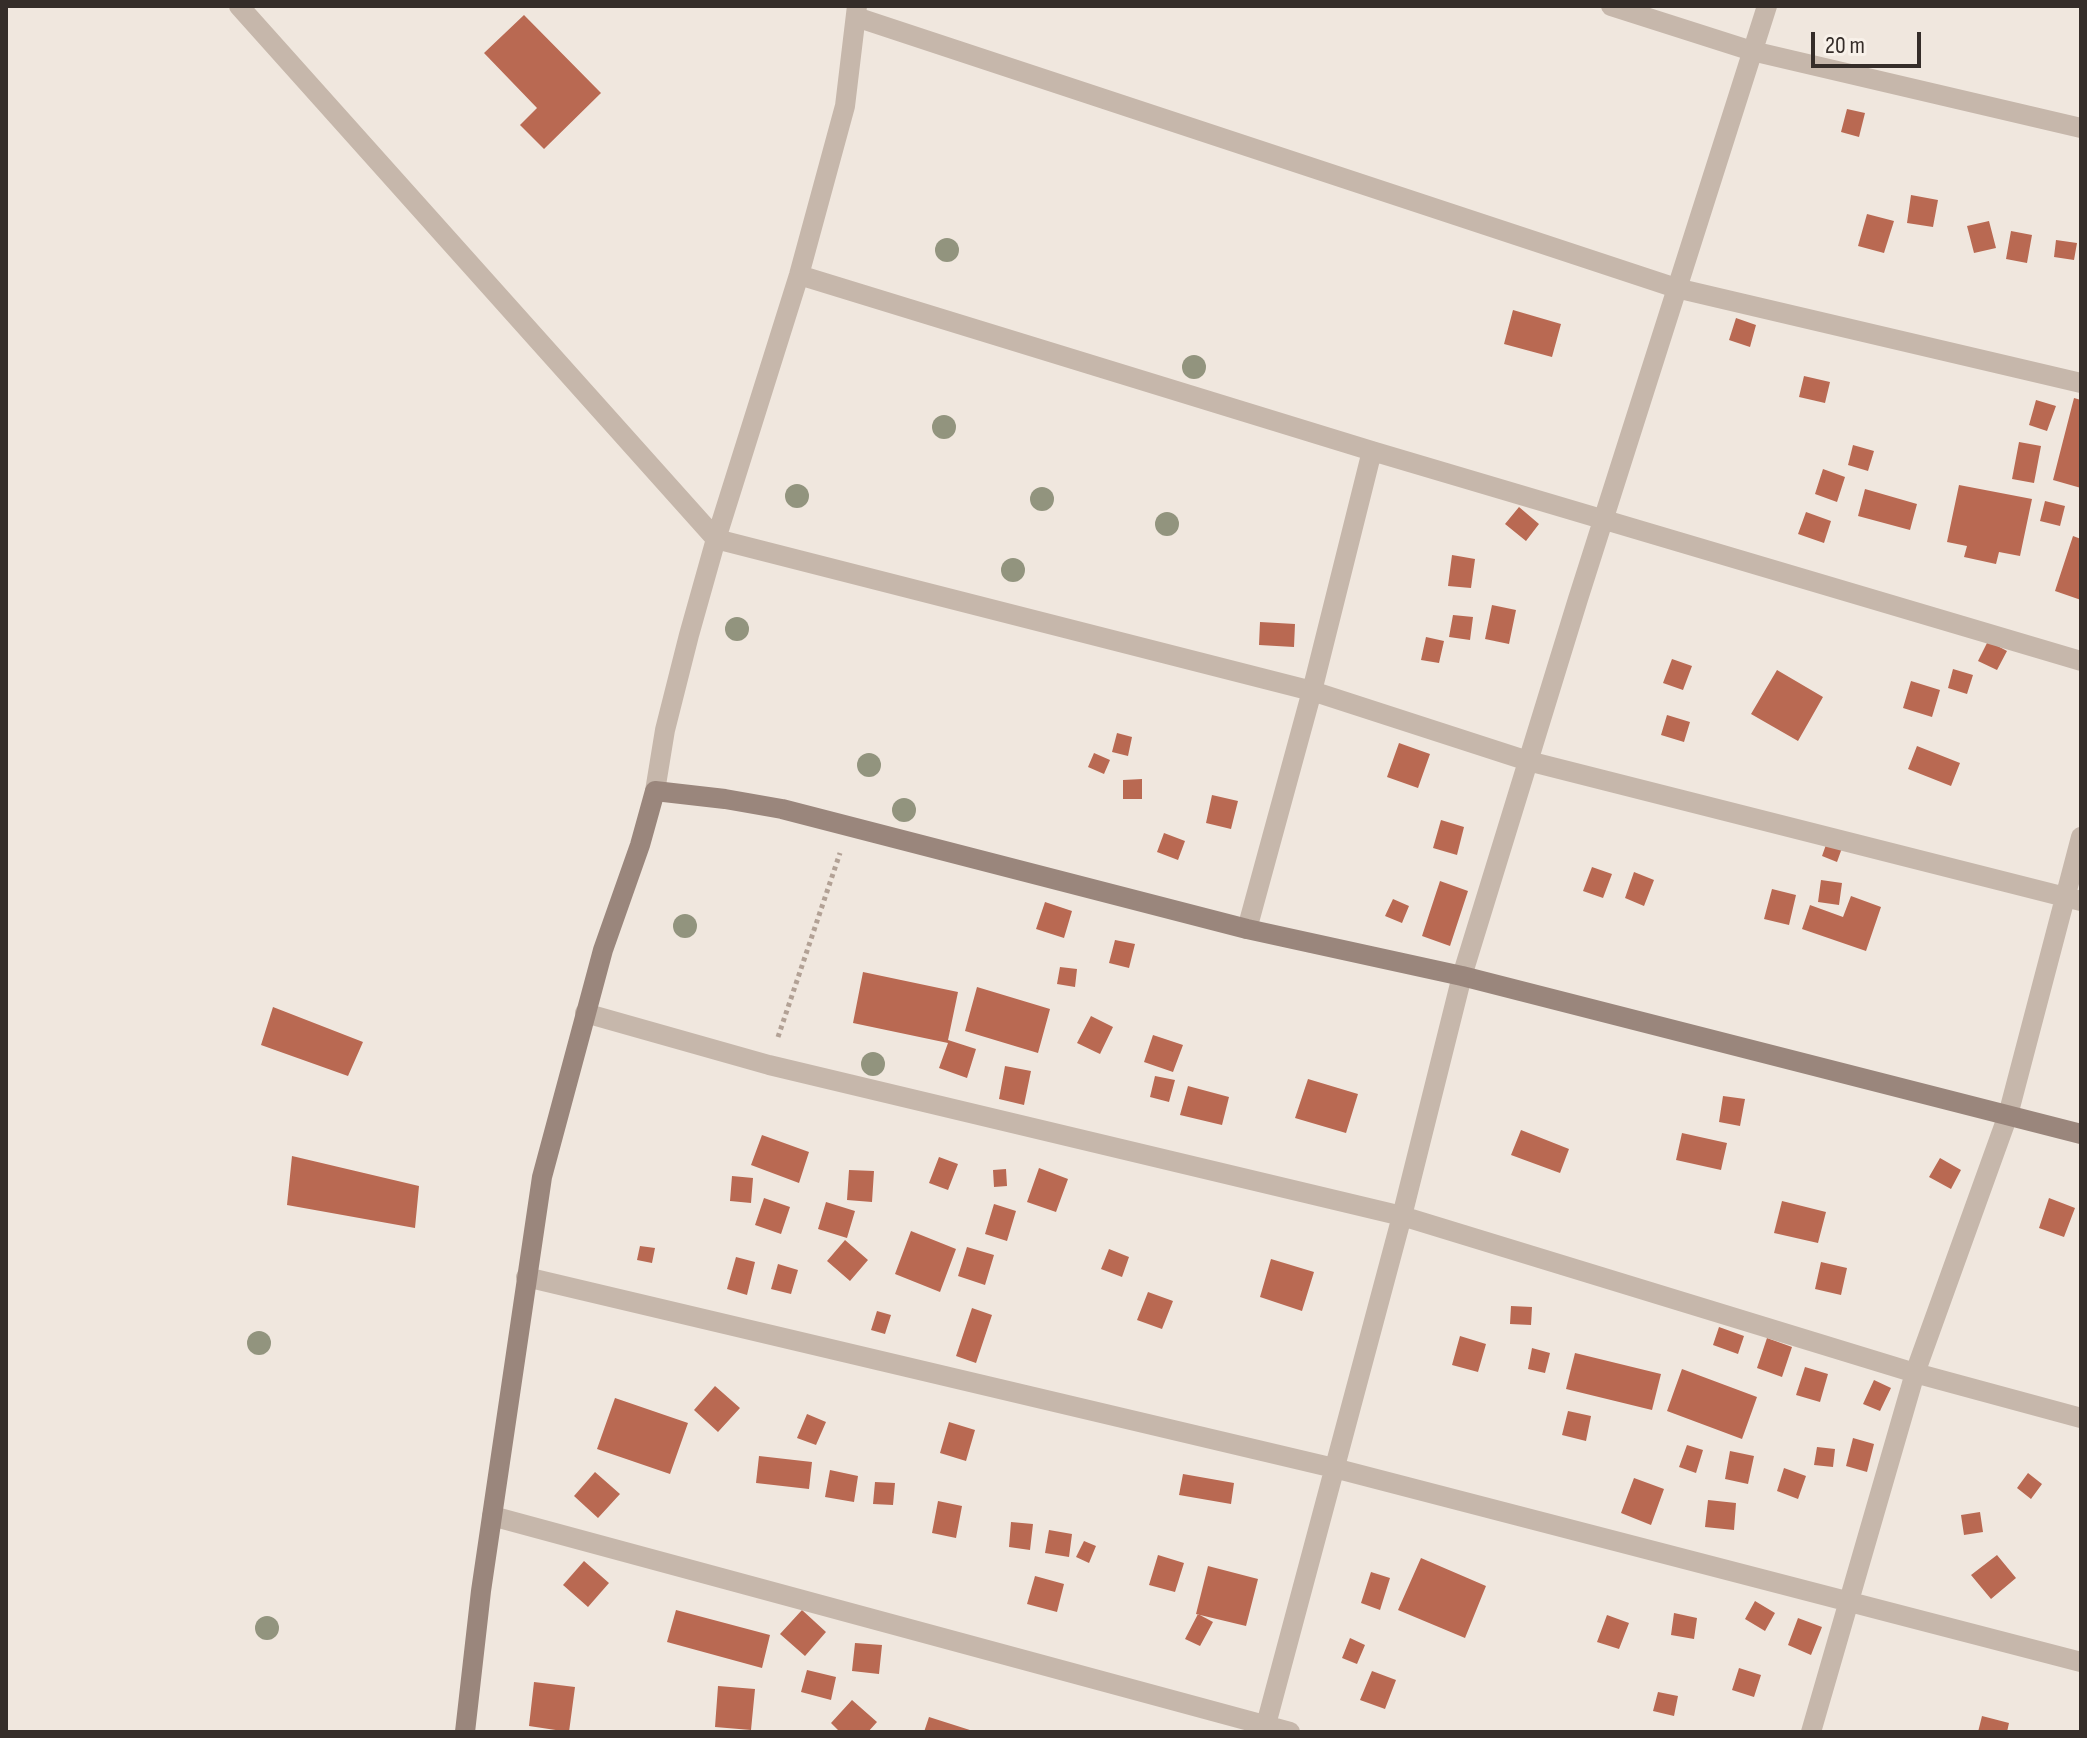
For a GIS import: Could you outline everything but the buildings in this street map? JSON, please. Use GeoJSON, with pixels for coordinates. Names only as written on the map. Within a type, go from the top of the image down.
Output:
{"type":"FeatureCollection","features":[{"type":"Feature","properties":{"kind":"street"},"geometry":{"type":"LineString","coordinates":[[239,6],[716,539],[1312,691],[1528,761],[2073,899]]}},
{"type":"Feature","properties":{"kind":"street"},"geometry":{"type":"LineString","coordinates":[[1611,6],[1752,51],[2081,128]]}},
{"type":"Feature","properties":{"kind":"street"},"geometry":{"type":"LineString","coordinates":[[1265,1729],[1402,1216],[1462,976],[1767,6]]}},
{"type":"Feature","properties":{"kind":"street"},"geometry":{"type":"LineString","coordinates":[[465,1732],[481,1591],[542,1177],[603,950],[640,845],[655,791],[665,730],[716,539],[799,275],[845,106],[857,12],[1676,288],[2081,383]]}},
{"type":"Feature","properties":{"kind":"street"},"geometry":{"type":"LineString","coordinates":[[799,275],[1372,451],[2081,661]]}},
{"type":"Feature","properties":{"kind":"street"},"geometry":{"type":"LineString","coordinates":[[1247,929],[1312,691],[1372,451]]}},
{"type":"Feature","properties":{"kind":"street"},"geometry":{"type":"LineString","coordinates":[[655,791],[782,809],[1247,929],[1462,976],[2081,1134]]}},
{"type":"Feature","properties":{"kind":"street"},"geometry":{"type":"LineString","coordinates":[[1811,1732],[1915,1373],[2008,1115],[2073,899],[2081,837]]}},
{"type":"Feature","properties":{"kind":"street"},"geometry":{"type":"LineString","coordinates":[[585,1013],[769,1065],[1402,1216],[1915,1373],[2081,1418]]}},
{"type":"Feature","properties":{"kind":"street"},"geometry":{"type":"LineString","coordinates":[[526,1277],[1334,1468],[2081,1662]]}},
{"type":"Feature","properties":{"kind":"street"},"geometry":{"type":"LineString","coordinates":[[492,1516],[1265,1729],[1290,1732]]}},
{"type":"Feature","properties":{"kind":"path"},"geometry":{"type":"LineString","coordinates":[[769,1065],[849,827]]}}]}
